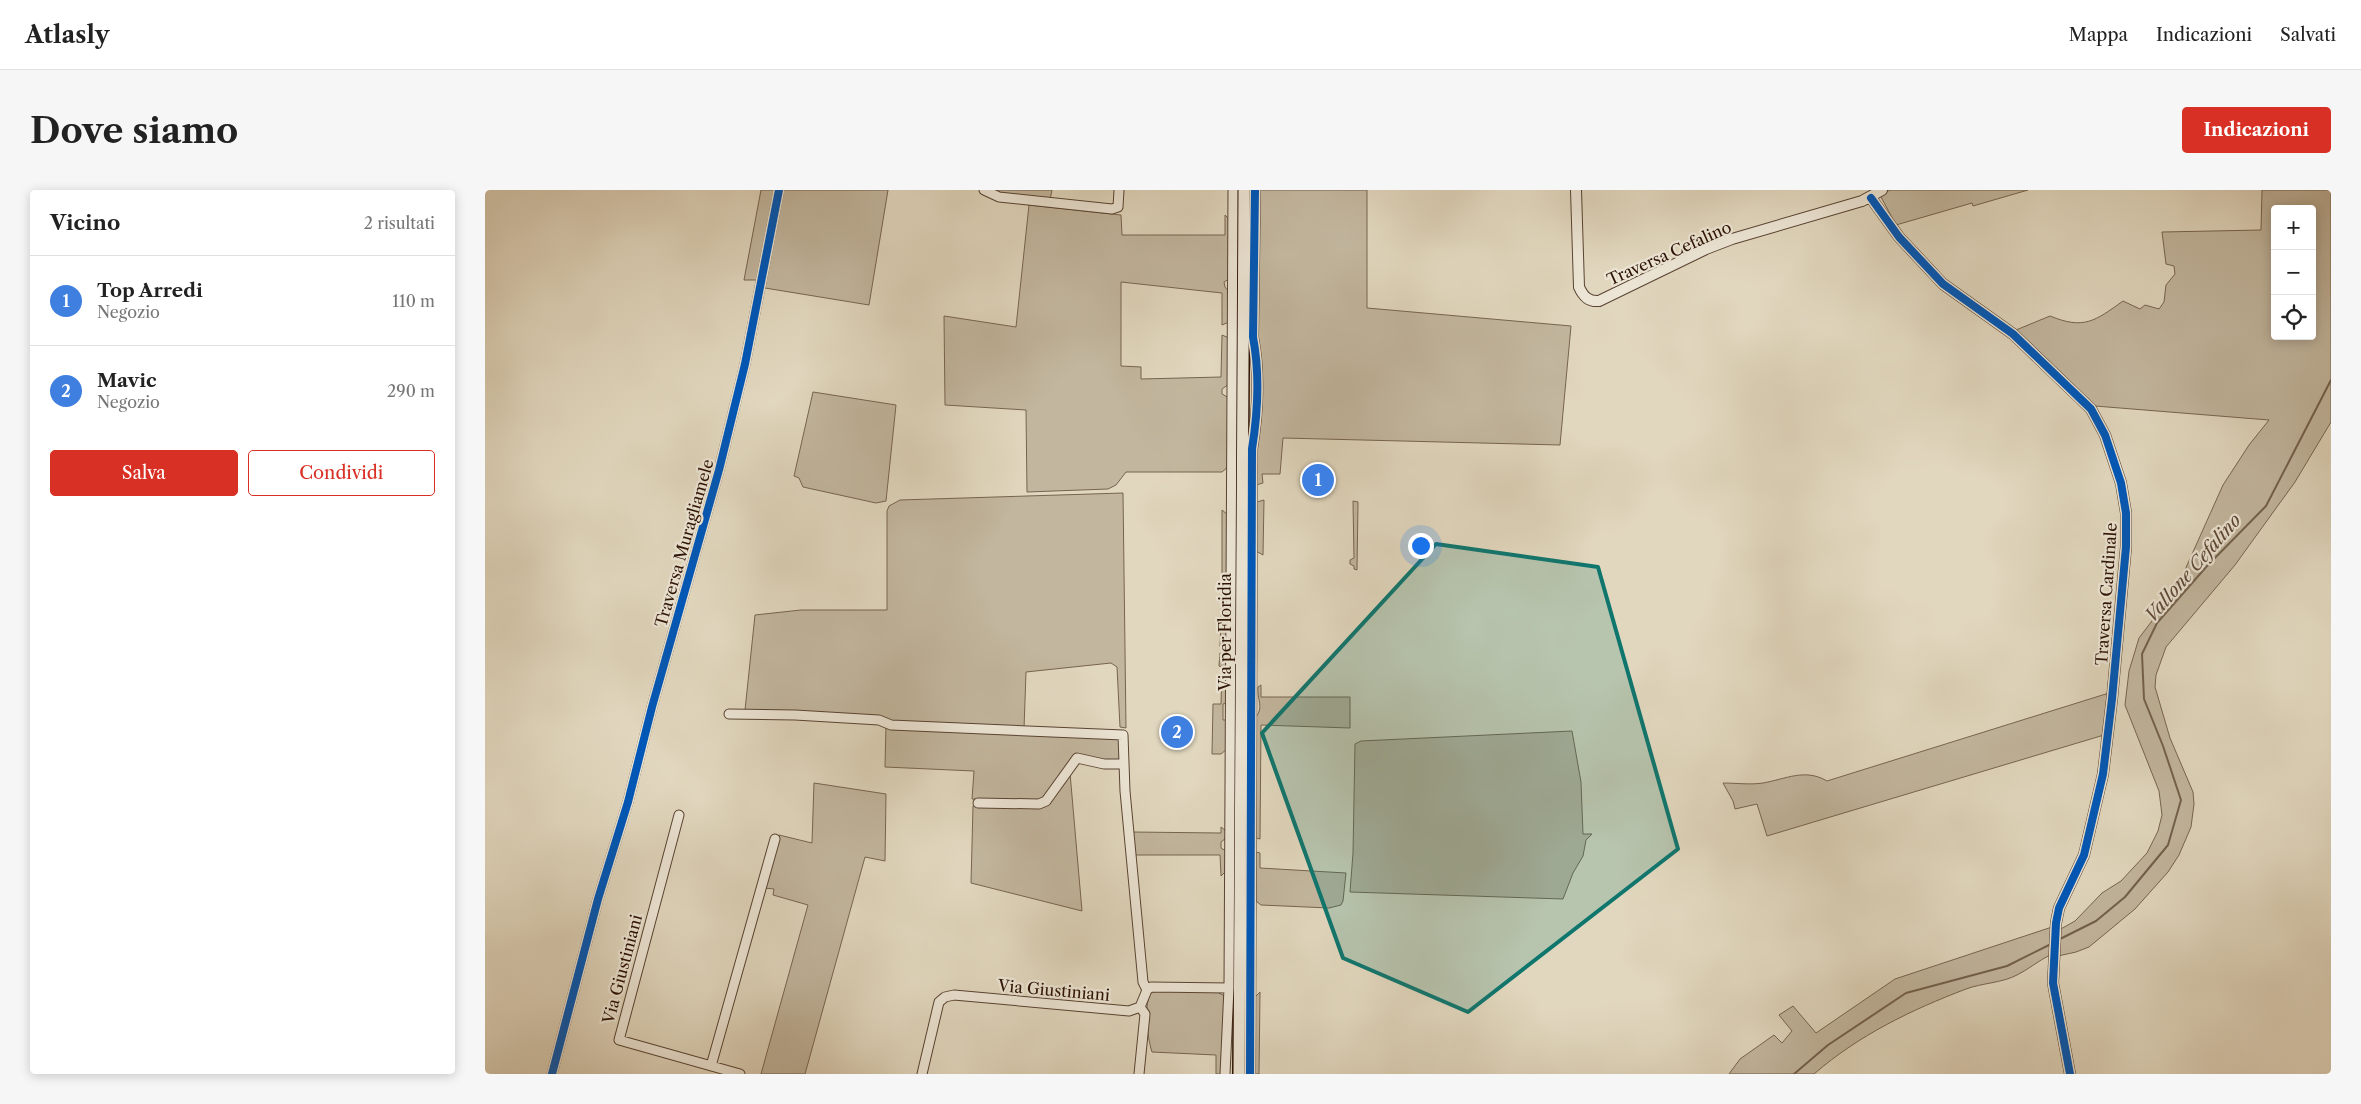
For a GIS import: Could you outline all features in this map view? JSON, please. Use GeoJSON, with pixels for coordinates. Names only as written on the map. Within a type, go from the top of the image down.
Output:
{"type":"FeatureCollection","features":[{"type":"Feature","properties":{"kind":"main road","name":"Via per Floridia"},"geometry":{"type":"LineString","coordinates":[[1239,1074],[1244,190]]}},
{"type":"Feature","properties":{"kind":"street","name":"Traversa Muragliamele"},"geometry":{"type":"LineString","coordinates":[[552,1074],[598,899],[628,802],[651,707],[721,464],[747,355],[779,190]]}},
{"type":"Feature","properties":{"kind":"street"},"geometry":{"type":"LineString","coordinates":[[984,190],[999,197],[1112,209],[1118,207],[1119,190]]}},
{"type":"Feature","properties":{"kind":"street"},"geometry":{"type":"LineString","coordinates":[[1225,1074],[1229,988],[1233,190]]}},
{"type":"Feature","properties":{"kind":"street"},"geometry":{"type":"LineString","coordinates":[[1250,1074],[1252,449],[1257,422],[1257,369],[1253,337],[1255,190]]}},
{"type":"Feature","properties":{"kind":"street","name":"Traversa Cefalino"},"geometry":{"type":"LineString","coordinates":[[1576,190],[1579,287],[1582,294],[1592,301],[1599,301],[1705,249],[1731,239],[1871,198]]}},
{"type":"Feature","properties":{"kind":"street"},"geometry":{"type":"LineString","coordinates":[[1871,198],[1882,190]]}},
{"type":"Feature","properties":{"kind":"street","name":"Traversa Cardinale"},"geometry":{"type":"LineString","coordinates":[[1871,198],[1899,237],[1943,284],[2013,334],[2091,409],[2105,435],[2121,483],[2125,513],[2126,547],[2103,774],[2083,855],[2059,908],[2055,935],[2056,1009],[2070,1074]]}},
{"type":"Feature","properties":{"kind":"street"},"geometry":{"type":"LineString","coordinates":[[729,714],[795,715],[879,720],[891,725],[1123,735],[1123,764],[1143,982],[1147,990]]}},
{"type":"Feature","properties":{"kind":"street"},"geometry":{"type":"LineString","coordinates":[[978,803],[1039,804],[1046,801],[1070,765],[1077,758],[1105,764],[1123,764]]}},
{"type":"Feature","properties":{"kind":"street","name":"Via Giustiniani"},"geometry":{"type":"LineString","coordinates":[[679,815],[619,1040],[740,1074]]}},
{"type":"Feature","properties":{"kind":"street"},"geometry":{"type":"LineString","coordinates":[[711,1066],[775,839]]}},
{"type":"Feature","properties":{"kind":"street"},"geometry":{"type":"LineString","coordinates":[[1139,1074],[1145,1014],[1140,1007],[1147,990],[1157,986],[1229,988]]}},
{"type":"Feature","properties":{"kind":"street","name":"Via Giustiniani"},"geometry":{"type":"LineString","coordinates":[[922,1074],[939,1002],[945,997],[954,995],[1102,1010],[1129,1011],[1140,1007]]}},
{"type":"Feature","properties":{"kind":"highlighted area"},"geometry":{"type":"Polygon","coordinates":[[[1436,544],[1598,567],[1678,849],[1468,1012],[1343,958],[1262,733],[1436,544]]]}},
{"type":"Feature","properties":{"kind":"shaded area"},"geometry":{"type":"Polygon","coordinates":[[[761,190],[776,190],[759,280],[744,280],[761,190]]]}},
{"type":"Feature","properties":{"kind":"shaded area"},"geometry":{"type":"Polygon","coordinates":[[[782,190],[888,190],[869,305],[765,288],[782,190]]]}},
{"type":"Feature","properties":{"kind":"shaded area"},"geometry":{"type":"Polygon","coordinates":[[[990,190],[1052,190],[1050,200],[1000,195],[990,190]]]}},
{"type":"Feature","properties":{"kind":"shaded area"},"geometry":{"type":"Polygon","coordinates":[[[1259,190],[1367,190],[1367,308],[1571,326],[1560,445],[1283,438],[1280,474],[1262,474],[1263,483],[1256,485],[1261,392],[1260,355],[1257,336],[1259,190]]]}},
{"type":"Feature","properties":{"kind":"shaded area"},"geometry":{"type":"Polygon","coordinates":[[[1891,190],[2028,190],[1973,206],[1972,203],[1896,225],[1881,197],[1885,192],[1891,190]]]}},
{"type":"Feature","properties":{"kind":"shaded area"},"geometry":{"type":"Polygon","coordinates":[[[2262,190],[2331,190],[2331,422],[2295,482],[2235,565],[2166,647],[2156,675],[2155,687],[2170,738],[2193,792],[2194,804],[2191,827],[2179,855],[2168,872],[2135,909],[2089,947],[2058,956],[2059,930],[2075,921],[2102,893],[2121,881],[2147,853],[2158,831],[2162,815],[2159,791],[2125,705],[2129,671],[2139,638],[2161,609],[2157,604],[2180,581],[2223,485],[2249,445],[2269,420],[2095,406],[2016,330],[2050,316],[2072,322],[2081,323],[2089,321],[2105,314],[2123,301],[2140,309],[2145,305],[2159,309],[2164,302],[2166,285],[2175,274],[2174,266],[2166,264],[2162,232],[2261,230],[2262,190]]]}},
{"type":"Feature","properties":{"kind":"shaded area"},"geometry":{"type":"Polygon","coordinates":[[[1029,205],[1121,215],[1122,235],[1225,235],[1225,215],[1230,220],[1229,279],[1224,282],[1229,292],[1229,322],[1222,325],[1222,293],[1121,282],[1121,366],[1141,367],[1141,379],[1221,377],[1222,335],[1229,338],[1229,384],[1222,389],[1222,394],[1229,398],[1229,466],[1222,472],[1126,472],[1116,485],[1108,489],[1027,492],[1026,410],[945,405],[944,316],[1016,327],[1029,205]]]}},
{"type":"Feature","properties":{"kind":"shaded area"},"geometry":{"type":"Polygon","coordinates":[[[813,392],[896,405],[886,501],[876,503],[803,487],[799,478],[794,476],[813,392]]]}},
{"type":"Feature","properties":{"kind":"shaded area"},"geometry":{"type":"Polygon","coordinates":[[[1123,493],[1126,728],[1120,727],[1117,667],[1111,663],[1026,672],[1024,729],[891,723],[745,710],[755,615],[801,610],[887,610],[887,511],[889,506],[900,500],[1123,493]]]}},
{"type":"Feature","properties":{"kind":"shaded area"},"geometry":{"type":"Polygon","coordinates":[[[1264,500],[1263,555],[1256,551],[1257,502],[1264,500]]]}},
{"type":"Feature","properties":{"kind":"shaded area"},"geometry":{"type":"Polygon","coordinates":[[[1353,501],[1358,502],[1357,570],[1350,564],[1350,560],[1354,558],[1353,501]]]}},
{"type":"Feature","properties":{"kind":"shaded area"},"geometry":{"type":"Polygon","coordinates":[[[1222,510],[1228,515],[1228,583],[1222,585],[1222,510]]]}},
{"type":"Feature","properties":{"kind":"shaded area"},"geometry":{"type":"Polygon","coordinates":[[[1222,592],[1228,596],[1228,644],[1220,647],[1222,592]]]}},
{"type":"Feature","properties":{"kind":"shaded area"},"geometry":{"type":"Polygon","coordinates":[[[1220,653],[1228,659],[1227,703],[1223,704],[1223,720],[1227,720],[1227,749],[1221,754],[1212,754],[1213,704],[1221,704],[1222,667],[1219,666],[1220,653]]]}},
{"type":"Feature","properties":{"kind":"shaded area"},"geometry":{"type":"Polygon","coordinates":[[[1261,685],[1261,697],[1350,697],[1350,728],[1261,725],[1260,839],[1256,838],[1256,717],[1260,710],[1258,687],[1261,685]]]}},
{"type":"Feature","properties":{"kind":"shaded area"},"geometry":{"type":"Polygon","coordinates":[[[2109,693],[2104,735],[1767,836],[1757,804],[1735,809],[1733,801],[1723,783],[1758,784],[1803,775],[1819,777],[1827,781],[2109,693]]]}},
{"type":"Feature","properties":{"kind":"shaded area"},"geometry":{"type":"Polygon","coordinates":[[[886,725],[1121,736],[1121,762],[1105,762],[1083,756],[1049,796],[1037,802],[972,799],[974,771],[885,767],[886,725]]]}},
{"type":"Feature","properties":{"kind":"shaded area"},"geometry":{"type":"Polygon","coordinates":[[[1572,731],[1581,782],[1583,834],[1592,834],[1586,840],[1583,856],[1573,873],[1563,899],[1350,892],[1353,853],[1355,744],[1361,741],[1572,731]]]}},
{"type":"Feature","properties":{"kind":"shaded area"},"geometry":{"type":"Polygon","coordinates":[[[1070,773],[1082,911],[971,883],[973,806],[1046,806],[1056,795],[1070,773]]]}},
{"type":"Feature","properties":{"kind":"shaded area"},"geometry":{"type":"Polygon","coordinates":[[[814,783],[886,794],[885,861],[865,857],[805,1074],[761,1074],[808,905],[773,895],[774,889],[764,888],[779,835],[812,843],[814,783]]]}},
{"type":"Feature","properties":{"kind":"shaded area"},"geometry":{"type":"Polygon","coordinates":[[[1221,827],[1226,831],[1226,838],[1221,842],[1221,848],[1226,851],[1225,872],[1221,876],[1220,855],[1134,855],[1132,832],[1221,833],[1221,827]]]}},
{"type":"Feature","properties":{"kind":"shaded area"},"geometry":{"type":"Polygon","coordinates":[[[1256,852],[1260,853],[1260,868],[1346,873],[1341,905],[1329,908],[1261,905],[1256,901],[1256,852]]]}},
{"type":"Feature","properties":{"kind":"shaded area"},"geometry":{"type":"Polygon","coordinates":[[[2052,927],[2050,955],[2026,970],[2005,980],[1966,989],[1906,1015],[1849,1047],[1814,1074],[1729,1074],[1740,1059],[1774,1035],[1782,1043],[1792,1031],[1779,1015],[1793,1006],[1816,1033],[1895,979],[2052,927]]]}},
{"type":"Feature","properties":{"kind":"shaded area"},"geometry":{"type":"Polygon","coordinates":[[[1212,989],[1226,997],[1221,1074],[1216,1074],[1216,1055],[1152,1052],[1147,1029],[1147,1003],[1152,990],[1212,989]]]}},
{"type":"Feature","properties":{"kind":"shaded area"},"geometry":{"type":"Polygon","coordinates":[[[1260,992],[1259,1074],[1255,1074],[1255,997],[1260,992]]]}},
{"type":"Feature","properties":{"kind":"waterway","name":"Vallone Cefalino"},"geometry":{"type":"LineString","coordinates":[[2060,939],[2096,921],[2125,897],[2168,845],[2181,800],[2163,746],[2144,699],[2142,654],[2157,623],[2207,566],[2266,506],[2331,380]]}},
{"type":"Feature","properties":{"kind":"waterway","name":"Vallone Cefalino"},"geometry":{"type":"LineString","coordinates":[[1794,1074],[1828,1045],[1906,993],[2007,966],[2051,944]]}},
{"type":"Feature","properties":{"kind":"cycle path"},"geometry":{"type":"LineString","coordinates":[[552,1074],[598,899],[628,802],[652,707],[719,470],[745,364],[779,190]]}},
{"type":"Feature","properties":{"kind":"cycle path"},"geometry":{"type":"LineString","coordinates":[[1250,1074],[1252,449],[1257,393],[1257,365],[1253,337],[1255,190]]}},
{"type":"Feature","properties":{"kind":"cycle path"},"geometry":{"type":"LineString","coordinates":[[1871,198],[1899,237],[1943,284],[2013,334],[2091,409],[2105,435],[2121,483],[2126,513],[2126,547],[2103,774],[2084,855],[2059,908],[2056,923],[2053,983],[2070,1074]]}},
{"type":"Feature","properties":{"kind":"place","name":"Top Arredi"},"geometry":{"type":"Point","coordinates":[1318,480]}},
{"type":"Feature","properties":{"kind":"place","name":"Mavic"},"geometry":{"type":"Point","coordinates":[1177,732]}}]}
